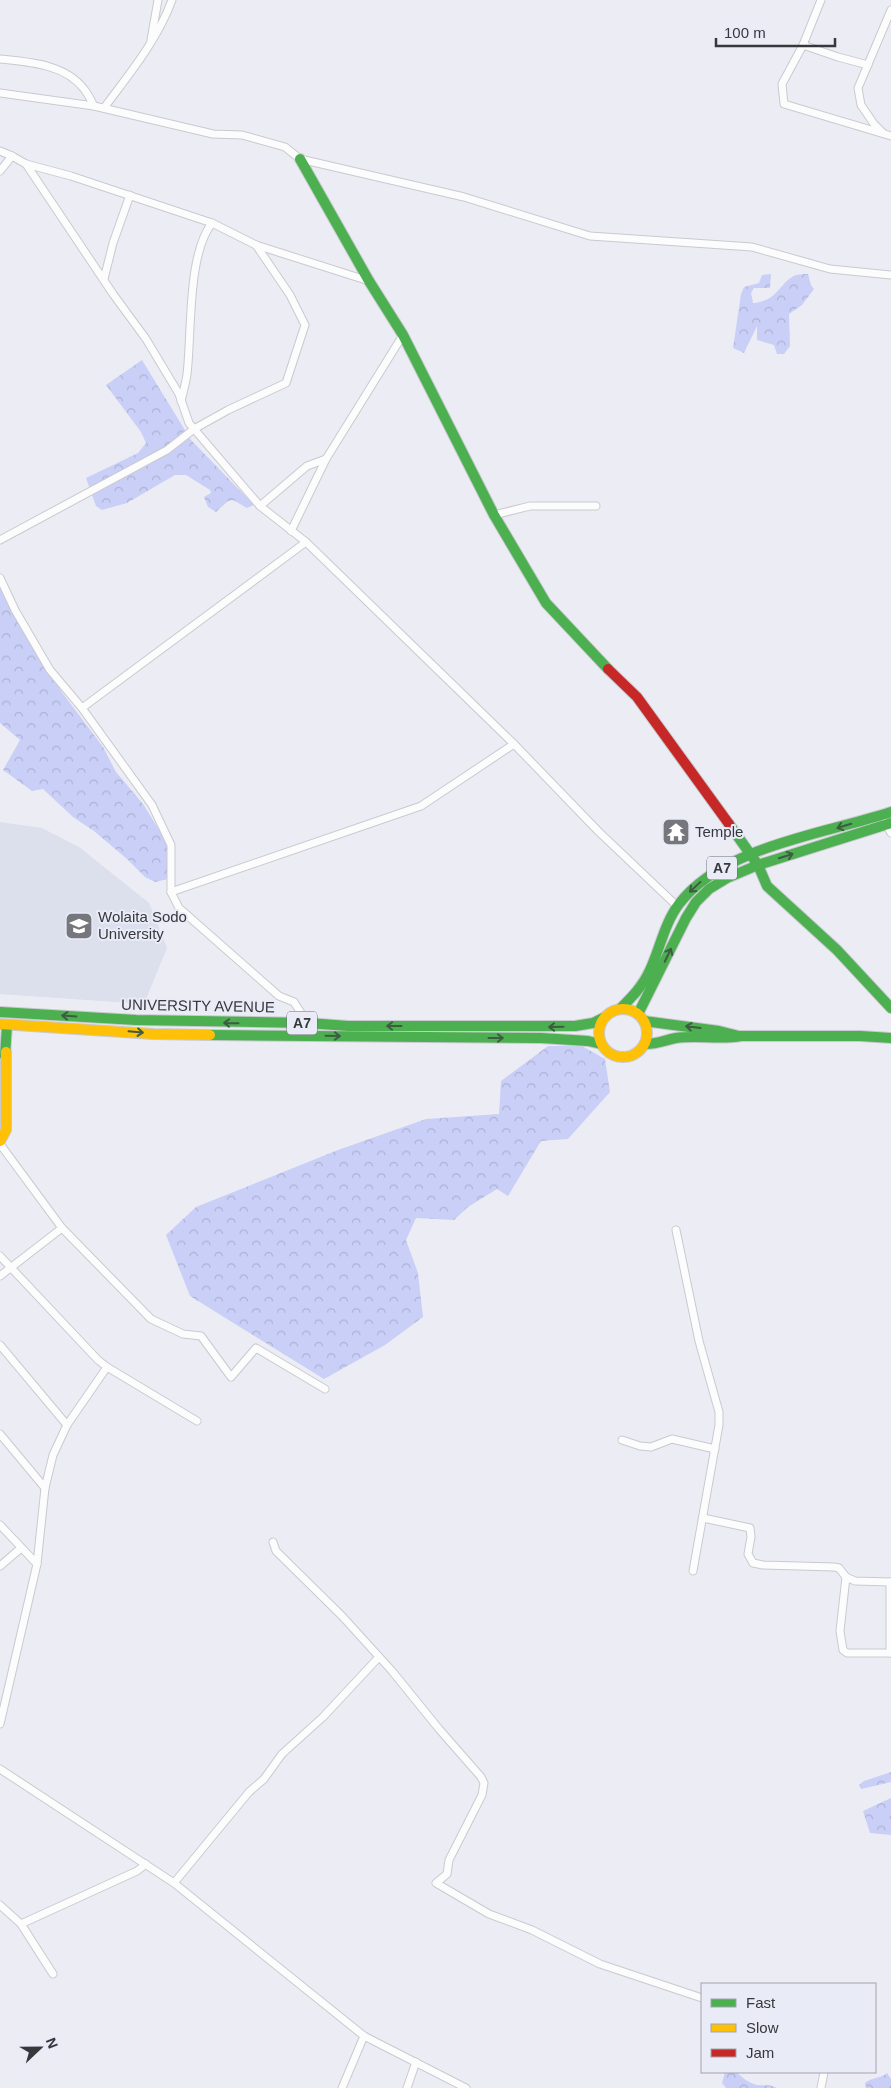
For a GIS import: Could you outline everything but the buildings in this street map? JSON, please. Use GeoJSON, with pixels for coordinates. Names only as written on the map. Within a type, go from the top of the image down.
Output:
{"type":"FeatureCollection","features":[{"type":"Feature","properties":{"kind":"main road"},"geometry":{"type":"LineString","coordinates":[[300,159],[369,281],[403,335],[494,515],[546,603],[590,652],[637,698],[758,865],[767,886],[837,950],[891,1008]]}},
{"type":"Feature","properties":{"kind":"main road","name":"A7"},"geometry":{"type":"LineString","coordinates":[[620,1009],[638,992],[650,972],[677,906],[700,882],[719,870],[751,855],[888,822]]}},
{"type":"Feature","properties":{"kind":"main road","name":"A7"},"geometry":{"type":"LineString","coordinates":[[641,1017],[686,918],[696,902],[709,890],[726,878],[758,865],[888,822]]}},
{"type":"Feature","properties":{"kind":"main road","name":"A7"},"geometry":{"type":"LineString","coordinates":[[603,1018],[611,1012],[620,1009],[629,1010],[641,1017],[726,1031],[741,1036]]}},
{"type":"Feature","properties":{"kind":"main road","name":"UNIVERSITY AVENUE"},"geometry":{"type":"LineString","coordinates":[[0,1012],[136,1020],[308,1023],[348,1026],[550,1027],[594,1023],[603,1018]]}},
{"type":"Feature","properties":{"kind":"main road","name":"A7"},"geometry":{"type":"LineString","coordinates":[[601,1044],[606,1051],[614,1056],[623,1058],[632,1056],[640,1051],[645,1044],[647,1028],[641,1017]]}},
{"type":"Feature","properties":{"kind":"main road"},"geometry":{"type":"LineString","coordinates":[[601,1044],[598,1035],[599,1026],[603,1018]]}},
{"type":"Feature","properties":{"kind":"main road"},"geometry":{"type":"LineString","coordinates":[[0,1143],[6,1130],[3,1119],[6,1052],[4,1025]]}},
{"type":"Feature","properties":{"kind":"main road","name":"UNIVERSITY AVENUE"},"geometry":{"type":"LineString","coordinates":[[4,1025],[153,1034],[568,1039],[601,1044]]}},
{"type":"Feature","properties":{"kind":"main road","name":"A7"},"geometry":{"type":"LineString","coordinates":[[645,1044],[658,1044],[676,1038],[724,1040],[741,1036],[860,1036],[891,1038]]}},
{"type":"Feature","properties":{"kind":"main road"},"geometry":{"type":"LineString","coordinates":[[0,1070],[6,1052]]}},
{"type":"Feature","properties":{"kind":"street"},"geometry":{"type":"LineString","coordinates":[[150,45],[158,0]]}},
{"type":"Feature","properties":{"kind":"street"},"geometry":{"type":"LineString","coordinates":[[104,108],[150,45],[172,0]]}},
{"type":"Feature","properties":{"kind":"street"},"geometry":{"type":"LineString","coordinates":[[821,0],[804,45],[782,84],[784,104],[888,135]]}},
{"type":"Feature","properties":{"kind":"street"},"geometry":{"type":"LineString","coordinates":[[888,135],[874,124],[861,105],[858,88],[891,10]]}},
{"type":"Feature","properties":{"kind":"street"},"geometry":{"type":"LineString","coordinates":[[804,45],[868,65]]}},
{"type":"Feature","properties":{"kind":"street"},"geometry":{"type":"LineString","coordinates":[[0,59],[50,67],[63,72],[75,79],[85,89],[94,106]]}},
{"type":"Feature","properties":{"kind":"street"},"geometry":{"type":"LineString","coordinates":[[0,93],[94,106],[213,134],[242,135],[285,147],[300,159],[464,197],[590,236],[752,246],[830,269],[891,275]]}},
{"type":"Feature","properties":{"kind":"street"},"geometry":{"type":"LineString","coordinates":[[0,151],[26,164],[130,195],[212,223],[256,245],[369,281]]}},
{"type":"Feature","properties":{"kind":"street"},"geometry":{"type":"LineString","coordinates":[[0,171],[12,156]]}},
{"type":"Feature","properties":{"kind":"street"},"geometry":{"type":"LineString","coordinates":[[26,164],[164,366],[181,401],[189,423],[260,506],[306,542],[514,744],[598,832],[677,906]]}},
{"type":"Feature","properties":{"kind":"street"},"geometry":{"type":"LineString","coordinates":[[104,279],[120,221],[130,195]]}},
{"type":"Feature","properties":{"kind":"street"},"geometry":{"type":"LineString","coordinates":[[181,401],[187,376],[196,269],[205,232],[212,223]]}},
{"type":"Feature","properties":{"kind":"street"},"geometry":{"type":"LineString","coordinates":[[0,540],[167,450],[194,429],[228,410],[286,382],[305,325],[290,295],[256,245]]}},
{"type":"Feature","properties":{"kind":"street"},"geometry":{"type":"LineString","coordinates":[[291,531],[326,459],[403,335]]}},
{"type":"Feature","properties":{"kind":"street"},"geometry":{"type":"LineString","coordinates":[[260,506],[308,466],[326,459]]}},
{"type":"Feature","properties":{"kind":"street"},"geometry":{"type":"LineString","coordinates":[[494,515],[530,506],[596,506]]}},
{"type":"Feature","properties":{"kind":"street"},"geometry":{"type":"LineString","coordinates":[[82,708],[306,542]]}},
{"type":"Feature","properties":{"kind":"street"},"geometry":{"type":"LineString","coordinates":[[0,578],[15,610],[50,670],[82,708],[152,805],[172,845],[171,892],[179,908],[279,996],[294,1002],[308,1023],[307,1036]]}},
{"type":"Feature","properties":{"kind":"street"},"geometry":{"type":"LineString","coordinates":[[171,892],[421,806],[514,744]]}},
{"type":"Feature","properties":{"kind":"street"},"geometry":{"type":"LineString","coordinates":[[0,1143],[62,1228],[151,1319],[182,1334],[201,1336],[231,1377],[256,1348],[325,1389]]}},
{"type":"Feature","properties":{"kind":"street"},"geometry":{"type":"LineString","coordinates":[[0,1276],[62,1228]]}},
{"type":"Feature","properties":{"kind":"street"},"geometry":{"type":"LineString","coordinates":[[676,1230],[699,1341],[719,1412],[719,1432],[694,1571]]}},
{"type":"Feature","properties":{"kind":"street"},"geometry":{"type":"LineString","coordinates":[[0,1256],[98,1360],[197,1421]]}},
{"type":"Feature","properties":{"kind":"street"},"geometry":{"type":"LineString","coordinates":[[0,1345],[67,1425]]}},
{"type":"Feature","properties":{"kind":"street"},"geometry":{"type":"LineString","coordinates":[[0,1724],[37,1564],[45,1488],[53,1455],[67,1425],[107,1367]]}},
{"type":"Feature","properties":{"kind":"street"},"geometry":{"type":"LineString","coordinates":[[0,1434],[45,1488]]}},
{"type":"Feature","properties":{"kind":"street"},"geometry":{"type":"LineString","coordinates":[[622,1440],[640,1446],[651,1447],[672,1439],[715,1449]]}},
{"type":"Feature","properties":{"kind":"street"},"geometry":{"type":"LineString","coordinates":[[704,1518],[750,1528],[751,1537],[748,1554],[753,1563],[763,1565],[834,1567],[839,1568],[846,1578],[854,1581],[891,1582],[890,1653],[847,1653],[843,1650],[840,1630],[846,1578]]}},
{"type":"Feature","properties":{"kind":"street"},"geometry":{"type":"LineString","coordinates":[[0,1525],[37,1564]]}},
{"type":"Feature","properties":{"kind":"street"},"geometry":{"type":"LineString","coordinates":[[273,1542],[276,1551],[342,1616],[379,1656],[439,1730],[479,1772],[484,1783],[482,1795],[449,1860],[447,1874],[436,1883],[489,1914],[532,1930],[600,1964],[701,1998]]}},
{"type":"Feature","properties":{"kind":"street"},"geometry":{"type":"LineString","coordinates":[[0,1566],[21,1548]]}},
{"type":"Feature","properties":{"kind":"street"},"geometry":{"type":"LineString","coordinates":[[174,1883],[249,1792],[264,1779],[282,1754],[322,1716],[379,1656]]}},
{"type":"Feature","properties":{"kind":"street"},"geometry":{"type":"LineString","coordinates":[[0,1769],[174,1883],[364,2036],[466,2088]]}},
{"type":"Feature","properties":{"kind":"street"},"geometry":{"type":"LineString","coordinates":[[21,1924],[137,1871],[146,1864]]}},
{"type":"Feature","properties":{"kind":"street"},"geometry":{"type":"LineString","coordinates":[[0,1905],[21,1924],[53,1974]]}},
{"type":"Feature","properties":{"kind":"street"},"geometry":{"type":"LineString","coordinates":[[342,2088],[364,2036]]}},
{"type":"Feature","properties":{"kind":"street"},"geometry":{"type":"LineString","coordinates":[[407,2088],[416,2062]]}},
{"type":"Feature","properties":{"kind":"street"},"geometry":{"type":"LineString","coordinates":[[821,2088],[824,2073]]}},
{"type":"Feature","properties":{"kind":"shaded area","name":"Wolaita Sodo University"},"geometry":{"type":"Polygon","coordinates":[[[0,822],[42,828],[79,847],[149,903],[167,948],[144,1004],[0,994],[0,822]]]}},
{"type":"Feature","properties":{"kind":"green space"},"geometry":{"type":"Polygon","coordinates":[[[771,274],[770,288],[754,288],[751,293],[753,303],[768,299],[796,275],[808,274],[814,289],[802,305],[789,314],[790,346],[784,354],[777,354],[774,345],[757,340],[757,326],[744,353],[733,348],[741,294],[744,287],[759,283],[762,275],[771,274]]]}},
{"type":"Feature","properties":{"kind":"green space"},"geometry":{"type":"Polygon","coordinates":[[[142,360],[191,440],[254,505],[247,508],[233,500],[228,501],[216,512],[208,507],[204,497],[211,493],[210,490],[186,475],[175,475],[127,503],[102,510],[96,506],[86,478],[138,453],[146,443],[141,432],[106,385],[142,360]]]}},
{"type":"Feature","properties":{"kind":"green space"},"geometry":{"type":"Polygon","coordinates":[[[0,583],[61,691],[103,747],[116,772],[143,804],[166,841],[169,858],[168,879],[155,882],[145,877],[127,859],[94,831],[73,817],[43,789],[32,791],[3,770],[20,740],[0,723],[0,583]]]}},
{"type":"Feature","properties":{"kind":"green space"},"geometry":{"type":"Polygon","coordinates":[[[548,1046],[582,1046],[605,1059],[610,1092],[568,1139],[541,1141],[508,1196],[497,1189],[468,1207],[454,1220],[416,1218],[406,1240],[418,1273],[423,1317],[385,1345],[324,1379],[190,1296],[166,1235],[196,1207],[338,1150],[426,1119],[499,1114],[501,1081],[548,1046]]]}},
{"type":"Feature","properties":{"kind":"green space"},"geometry":{"type":"Polygon","coordinates":[[[891,1772],[891,1782],[861,1789],[859,1785],[864,1781],[891,1772]]]}},
{"type":"Feature","properties":{"kind":"green space"},"geometry":{"type":"Polygon","coordinates":[[[891,1798],[891,1835],[870,1833],[863,1811],[891,1798]]]}},
{"type":"Feature","properties":{"kind":"green space"},"geometry":{"type":"Polygon","coordinates":[[[725,2073],[737,2073],[745,2080],[754,2084],[777,2088],[726,2088],[722,2083],[725,2073]]]}},
{"type":"Feature","properties":{"kind":"green space"},"geometry":{"type":"Polygon","coordinates":[[[887,2073],[891,2079],[891,2088],[866,2088],[865,2083],[887,2073]]]}},
{"type":"Feature","properties":{"kind":"traffic: fast"},"geometry":{"type":"LineString","coordinates":[[300,159],[369,281],[403,335],[494,515],[546,603],[608,669]]}},
{"type":"Feature","properties":{"kind":"traffic: fast"},"geometry":{"type":"LineString","coordinates":[[620,1009],[644,981],[654,962],[674,912],[698,884],[721,868],[777,844],[891,812]]}},
{"type":"Feature","properties":{"kind":"traffic: fast"},"geometry":{"type":"LineString","coordinates":[[638,1014],[686,918],[696,902],[709,889],[727,878],[758,865],[891,823]]}},
{"type":"Feature","properties":{"kind":"traffic: fast"},"geometry":{"type":"LineString","coordinates":[[729,824],[758,865],[767,886],[837,950],[891,1008]]}},
{"type":"Feature","properties":{"kind":"traffic: fast"},"geometry":{"type":"LineString","coordinates":[[0,1012],[136,1020],[308,1023],[348,1026],[575,1026],[593,1023],[603,1018]]}},
{"type":"Feature","properties":{"kind":"traffic: fast"},"geometry":{"type":"LineString","coordinates":[[644,1021],[719,1031],[739,1036]]}},
{"type":"Feature","properties":{"kind":"traffic: fast"},"geometry":{"type":"LineString","coordinates":[[5,1056],[7,1025]]}},
{"type":"Feature","properties":{"kind":"traffic: fast"},"geometry":{"type":"LineString","coordinates":[[210,1035],[541,1038],[588,1041],[601,1044]]}},
{"type":"Feature","properties":{"kind":"traffic: fast"},"geometry":{"type":"LineString","coordinates":[[645,1044],[692,1037],[860,1036],[891,1038]]}},
{"type":"Feature","properties":{"kind":"traffic: slow"},"geometry":{"type":"LineString","coordinates":[[618,1009],[628,1009],[640,1016],[647,1028],[647,1033],[647,1038],[640,1050],[628,1057],[618,1057],[610,1053],[603,1046],[599,1038],[599,1028],[603,1020],[610,1013],[618,1009]]}},
{"type":"Feature","properties":{"kind":"traffic: slow"},"geometry":{"type":"LineString","coordinates":[[0,1024],[153,1034],[210,1035]]}},
{"type":"Feature","properties":{"kind":"traffic: slow"},"geometry":{"type":"LineString","coordinates":[[0,1141],[6,1130],[6,1052]]}},
{"type":"Feature","properties":{"kind":"traffic: jam"},"geometry":{"type":"LineString","coordinates":[[608,669],[637,697],[729,824]]}},
{"type":"Feature","properties":{"kind":"place","name":"Temple"},"geometry":{"type":"Point","coordinates":[676,832]}},
{"type":"Feature","properties":{"kind":"place","name":"Wolaita Sodo University"},"geometry":{"type":"Point","coordinates":[79,926]}}]}
